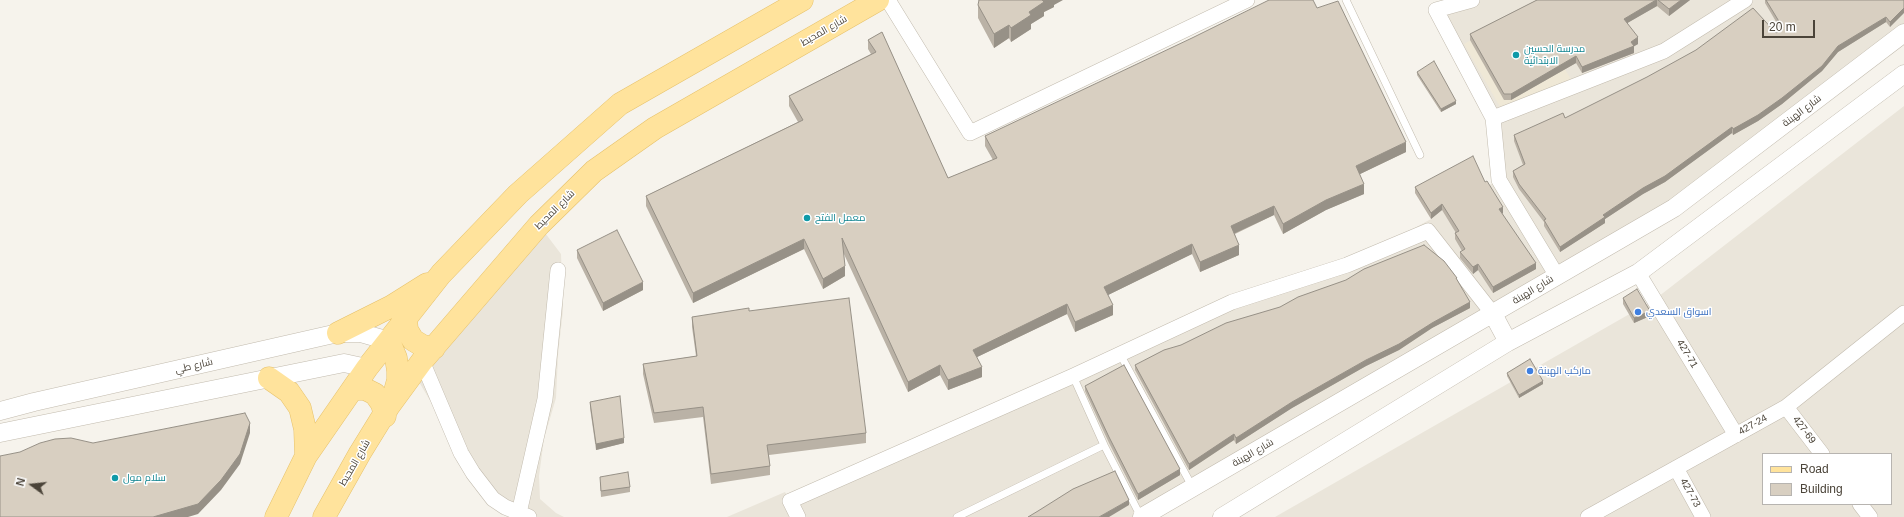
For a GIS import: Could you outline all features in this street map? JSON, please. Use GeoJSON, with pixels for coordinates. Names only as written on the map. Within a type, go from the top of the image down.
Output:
{"type":"FeatureCollection","features":[{"type":"Feature","properties":{"kind":"main road"},"geometry":{"type":"LineString","coordinates":[[276,517],[306,456],[367,368],[442,274],[518,194],[620,104],[802,0]]}},
{"type":"Feature","properties":{"kind":"main road","name":"شارع المحيط"},"geometry":{"type":"LineString","coordinates":[[324,517],[360,453],[387,411],[428,355],[539,225],[594,171],[655,128],[878,0]]}},
{"type":"Feature","properties":{"kind":"main road"},"geometry":{"type":"LineString","coordinates":[[338,333],[392,306],[442,274]]}},
{"type":"Feature","properties":{"kind":"main road"},"geometry":{"type":"LineString","coordinates":[[367,368],[379,372],[398,372],[411,368],[428,355],[423,346],[413,340],[407,330],[406,318]]}},
{"type":"Feature","properties":{"kind":"main road"},"geometry":{"type":"LineString","coordinates":[[387,411],[396,389],[398,372],[396,358],[388,341]]}},
{"type":"Feature","properties":{"kind":"main road"},"geometry":{"type":"LineString","coordinates":[[269,378],[289,392],[300,408],[305,429],[306,456]]}},
{"type":"Feature","properties":{"kind":"main road"},"geometry":{"type":"LineString","coordinates":[[353,389],[364,389],[375,394],[387,411]]}},
{"type":"Feature","properties":{"kind":"street"},"geometry":{"type":"LineString","coordinates":[[888,0],[970,133],[1247,0]]}},
{"type":"Feature","properties":{"kind":"street"},"geometry":{"type":"LineString","coordinates":[[1472,0],[1436,10],[1493,118],[1499,180],[1557,276]]}},
{"type":"Feature","properties":{"kind":"street"},"geometry":{"type":"LineString","coordinates":[[1493,118],[1664,51],[1745,0]]}},
{"type":"Feature","properties":{"kind":"street","name":"شارع الهبنة"},"geometry":{"type":"LineString","coordinates":[[1142,517],[1674,208],[1904,33]]}},
{"type":"Feature","properties":{"kind":"street"},"geometry":{"type":"LineString","coordinates":[[1222,517],[1508,342],[1638,273],[1904,74]]}},
{"type":"Feature","properties":{"kind":"street"},"geometry":{"type":"LineString","coordinates":[[798,517],[790,501],[1073,376],[1232,302],[1347,265],[1428,231],[1493,314],[1508,342]]}},
{"type":"Feature","properties":{"kind":"street"},"geometry":{"type":"LineString","coordinates":[[428,355],[461,453],[473,473],[493,499],[522,516],[545,399],[558,270]]}},
{"type":"Feature","properties":{"kind":"street","name":"427-71"},"geometry":{"type":"LineString","coordinates":[[1638,273],[1736,435]]}},
{"type":"Feature","properties":{"kind":"street","name":"427-24"},"geometry":{"type":"LineString","coordinates":[[1588,517],[1786,407],[1904,314]]}},
{"type":"Feature","properties":{"kind":"street","name":"شارع طي"},"geometry":{"type":"LineString","coordinates":[[0,412],[34,402],[338,333],[361,333],[388,341]]}},
{"type":"Feature","properties":{"kind":"street"},"geometry":{"type":"LineString","coordinates":[[0,433],[344,362],[367,368]]}},
{"type":"Feature","properties":{"kind":"street","name":"427-69"},"geometry":{"type":"LineString","coordinates":[[1786,407],[1821,453]]}},
{"type":"Feature","properties":{"kind":"street","name":"427-73"},"geometry":{"type":"LineString","coordinates":[[1676,468],[1704,517]]}},
{"type":"Feature","properties":{"kind":"street"},"geometry":{"type":"LineString","coordinates":[[1861,505],[1870,517]]}},
{"type":"Feature","properties":{"kind":"lane"},"geometry":{"type":"LineString","coordinates":[[1346,0],[1420,155]]}},
{"type":"Feature","properties":{"kind":"lane"},"geometry":{"type":"LineString","coordinates":[[1120,354],[1193,488]]}},
{"type":"Feature","properties":{"kind":"lane"},"geometry":{"type":"LineString","coordinates":[[1073,376],[1104,445],[1142,517]]}},
{"type":"Feature","properties":{"kind":"lane"},"geometry":{"type":"LineString","coordinates":[[957,517],[1104,445]]}},
{"type":"Feature","properties":{"kind":"shaded area"},"geometry":{"type":"Polygon","coordinates":[[[1472,0],[1904,0],[1904,33],[1680,204],[1142,517],[727,517],[785,492],[790,501],[1232,302],[1347,265],[1431,219],[1442,210],[1499,180],[1493,118],[1436,10],[1472,0]]]}},
{"type":"Feature","properties":{"kind":"shaded area","name":"مدرسة الحسين الابتدائية"},"geometry":{"type":"Polygon","coordinates":[[[1528,9],[1574,84],[1512,110],[1500,107],[1464,44],[1528,9]]]}},
{"type":"Feature","properties":{"kind":"shaded area"},"geometry":{"type":"Polygon","coordinates":[[[1904,106],[1904,517],[1275,517],[1654,300],[1904,106]]]}},
{"type":"Feature","properties":{"kind":"shaded area"},"geometry":{"type":"Polygon","coordinates":[[[539,225],[561,254],[563,310],[558,355],[556,398],[544,439],[539,476],[540,499],[556,513],[564,517],[532,517],[505,507],[473,473],[419,382],[539,225]]]}},
{"type":"Feature","properties":{"kind":"building"},"geometry":{"type":"Polygon","coordinates":[[[979,0],[1042,0],[1044,2],[1029,12],[1031,15],[1011,28],[1009,25],[994,34],[978,5],[979,0]]]}},
{"type":"Feature","properties":{"kind":"building","name":"معمل الفتح"},"geometry":{"type":"Polygon","coordinates":[[[1269,0],[1313,0],[1317,8],[1338,1],[1406,142],[1356,166],[1364,184],[1326,200],[1283,224],[1274,206],[1231,226],[1239,245],[1200,262],[1192,244],[1104,287],[1113,305],[1075,322],[1067,304],[973,350],[982,367],[948,380],[940,365],[908,382],[842,238],[845,266],[823,279],[804,239],[693,293],[646,196],[803,120],[789,96],[876,52],[868,40],[882,32],[948,178],[997,158],[985,136],[1269,0]]]}},
{"type":"Feature","properties":{"kind":"building"},"geometry":{"type":"Polygon","coordinates":[[[1537,0],[1656,0],[1624,19],[1638,37],[1631,42],[1634,46],[1582,67],[1576,56],[1511,94],[1504,94],[1470,34],[1537,0]]]}},
{"type":"Feature","properties":{"kind":"building"},"geometry":{"type":"Polygon","coordinates":[[[1658,0],[1681,0],[1669,9],[1658,0]]]}},
{"type":"Feature","properties":{"kind":"building"},"geometry":{"type":"Polygon","coordinates":[[[1766,0],[1904,0],[1904,8],[1890,22],[1886,17],[1838,46],[1822,66],[1782,98],[1758,115],[1733,129],[1732,127],[1665,176],[1643,188],[1603,215],[1605,217],[1560,247],[1544,220],[1546,219],[1519,184],[1513,171],[1525,164],[1514,135],[1563,113],[1565,118],[1647,77],[1696,50],[1753,8],[1776,33],[1783,28],[1766,0]]]}},
{"type":"Feature","properties":{"kind":"building"},"geometry":{"type":"Polygon","coordinates":[[[1434,61],[1456,101],[1441,109],[1417,72],[1434,61]]]}},
{"type":"Feature","properties":{"kind":"building"},"geometry":{"type":"Polygon","coordinates":[[[1473,156],[1485,182],[1487,181],[1503,207],[1499,209],[1536,263],[1493,287],[1478,264],[1473,267],[1460,252],[1465,249],[1455,233],[1459,231],[1442,204],[1431,213],[1415,187],[1473,156]]]}},
{"type":"Feature","properties":{"kind":"building"},"geometry":{"type":"Polygon","coordinates":[[[617,230],[643,282],[603,303],[577,250],[617,230]]]}},
{"type":"Feature","properties":{"kind":"building"},"geometry":{"type":"Polygon","coordinates":[[[1424,245],[1444,261],[1457,278],[1470,302],[1432,323],[1399,344],[1366,360],[1292,402],[1236,438],[1234,434],[1189,464],[1135,365],[1164,350],[1181,345],[1226,323],[1280,307],[1298,297],[1346,280],[1364,269],[1424,245]]]}},
{"type":"Feature","properties":{"kind":"building"},"geometry":{"type":"Polygon","coordinates":[[[1637,289],[1650,311],[1634,318],[1623,298],[1637,289]]]}},
{"type":"Feature","properties":{"kind":"building"},"geometry":{"type":"Polygon","coordinates":[[[849,298],[866,433],[767,445],[770,466],[711,474],[703,407],[654,413],[643,364],[697,356],[692,317],[749,308],[749,311],[849,298]]]}},
{"type":"Feature","properties":{"kind":"building"},"geometry":{"type":"Polygon","coordinates":[[[1530,359],[1543,381],[1519,395],[1507,373],[1530,359]]]}},
{"type":"Feature","properties":{"kind":"building"},"geometry":{"type":"Polygon","coordinates":[[[1124,365],[1180,469],[1138,494],[1085,386],[1124,365]]]}},
{"type":"Feature","properties":{"kind":"building"},"geometry":{"type":"Polygon","coordinates":[[[620,396],[624,438],[596,444],[590,402],[620,396]]]}},
{"type":"Feature","properties":{"kind":"building","name":"سلام مول"},"geometry":{"type":"Polygon","coordinates":[[[245,413],[250,423],[240,454],[221,480],[198,504],[153,517],[0,517],[0,456],[20,452],[40,443],[55,439],[71,438],[93,443],[245,413]]]}},
{"type":"Feature","properties":{"kind":"building"},"geometry":{"type":"Polygon","coordinates":[[[1115,471],[1129,500],[1099,517],[1028,517],[1073,489],[1115,471]]]}},
{"type":"Feature","properties":{"kind":"building"},"geometry":{"type":"Polygon","coordinates":[[[628,472],[630,487],[601,491],[600,477],[628,472]]]}},
{"type":"Feature","properties":{"kind":"place","name":"مدرسة الحسين الابتدائية"},"geometry":{"type":"Point","coordinates":[1516,55]}},
{"type":"Feature","properties":{"kind":"place","name":"معمل الفتح"},"geometry":{"type":"Point","coordinates":[807,218]}},
{"type":"Feature","properties":{"kind":"place","name":"اسواق السعدي"},"geometry":{"type":"Point","coordinates":[1638,312]}},
{"type":"Feature","properties":{"kind":"place","name":"ماركب الهبنة"},"geometry":{"type":"Point","coordinates":[1530,371]}},
{"type":"Feature","properties":{"kind":"place","name":"سلام مول"},"geometry":{"type":"Point","coordinates":[115,478]}}]}
